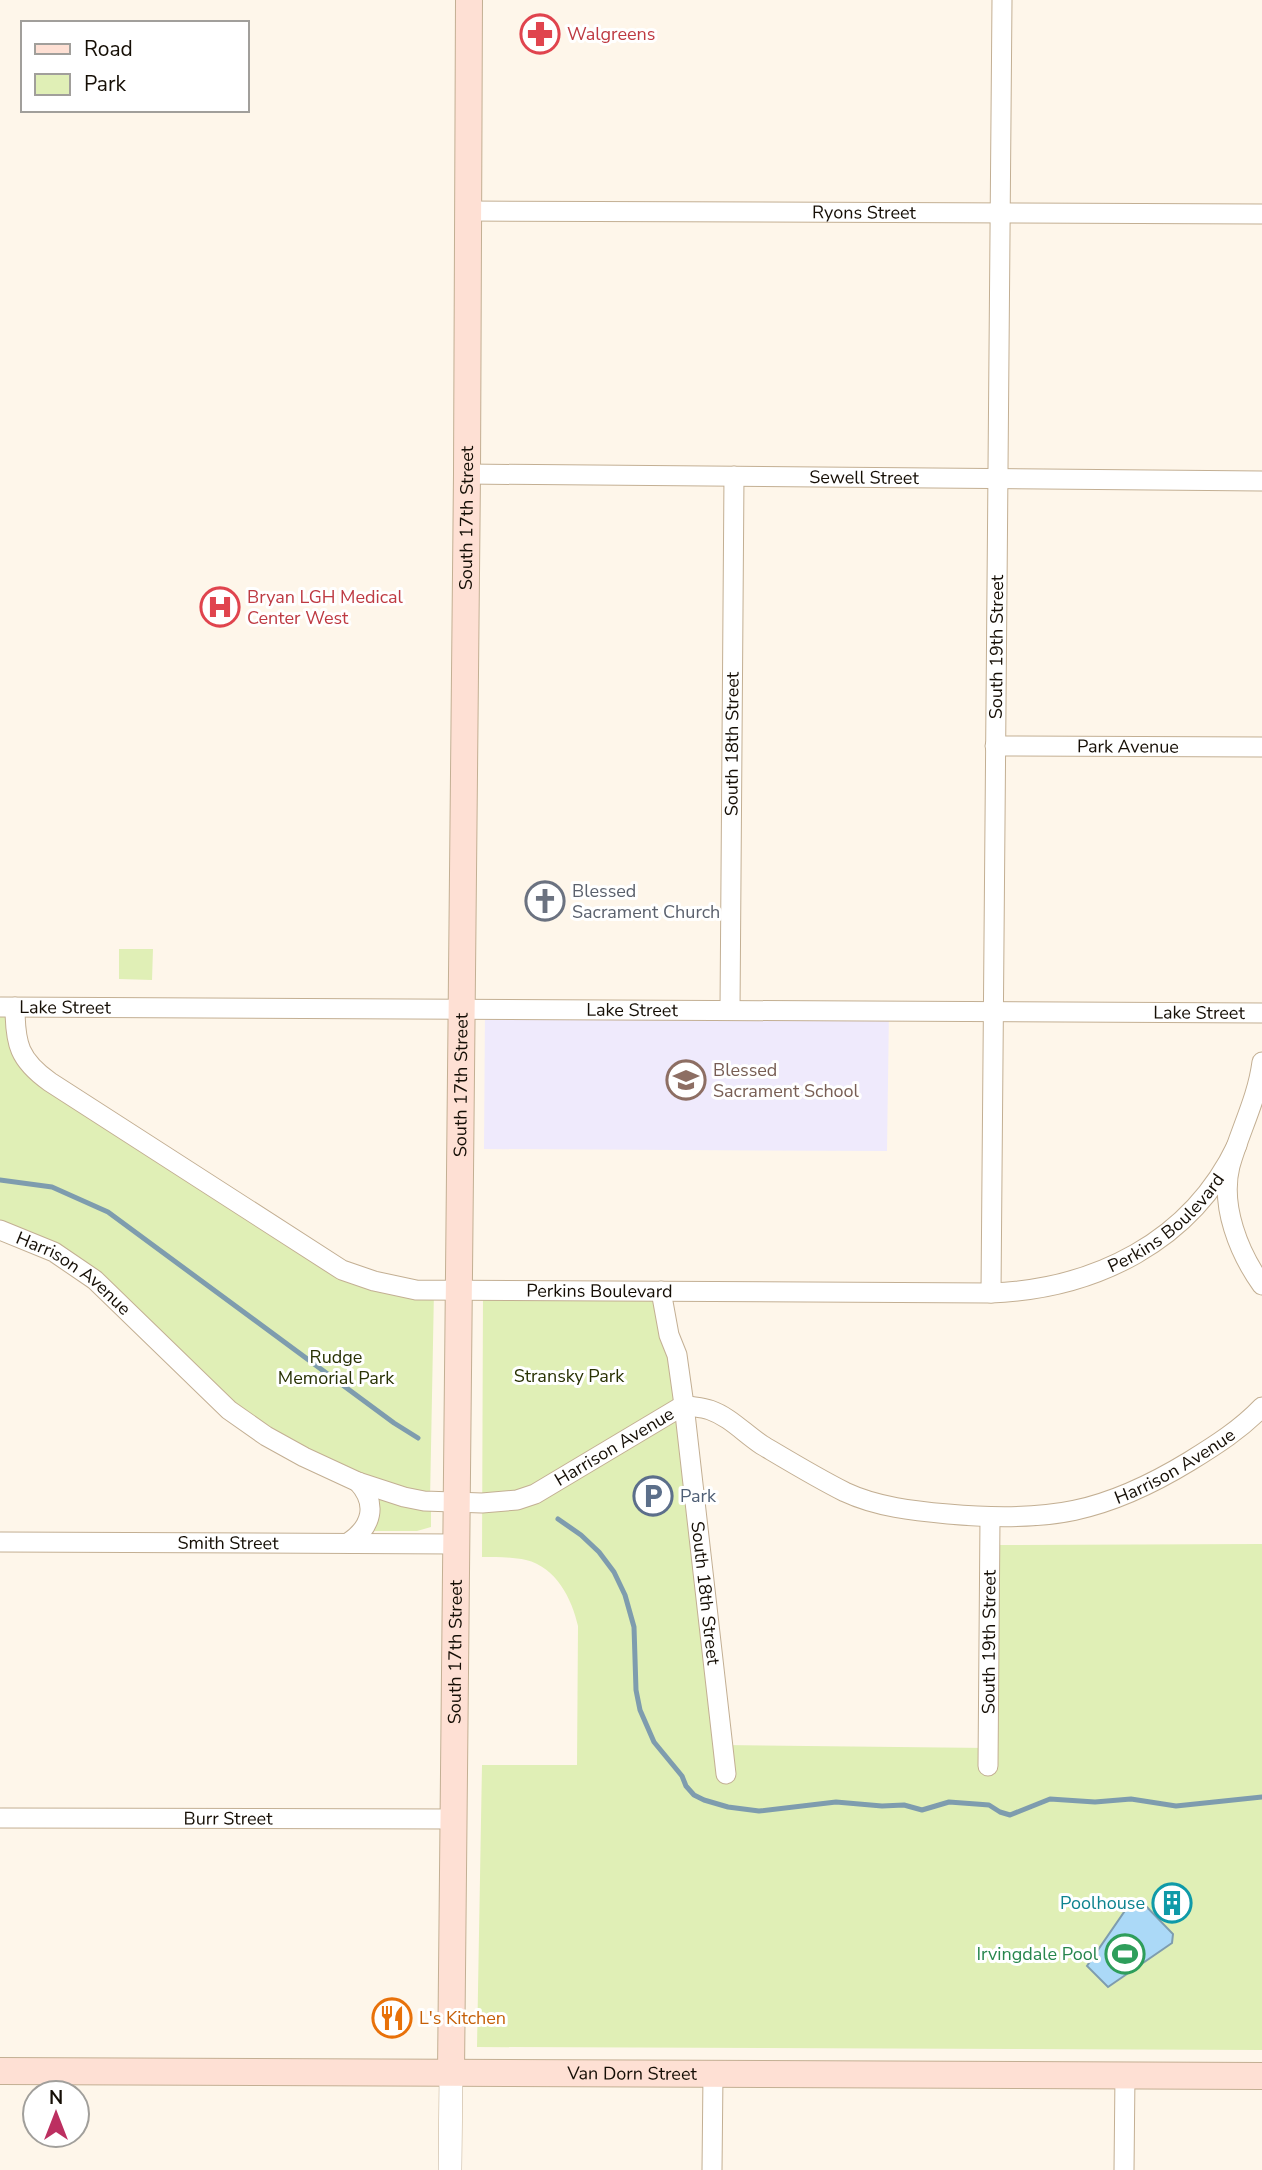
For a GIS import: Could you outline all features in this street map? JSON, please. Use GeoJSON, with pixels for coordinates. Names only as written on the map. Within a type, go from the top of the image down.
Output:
{"type":"FeatureCollection","features":[{"type":"Feature","properties":{"kind":"main road","name":"South 17th Street"},"geometry":{"type":"LineString","coordinates":[[451,2072],[467,474],[469,0]]}},
{"type":"Feature","properties":{"kind":"main road","name":"Van Dorn Street"},"geometry":{"type":"LineString","coordinates":[[0,2071],[1262,2076]]}},
{"type":"Feature","properties":{"kind":"street","name":"South 19th Street"},"geometry":{"type":"LineString","coordinates":[[991,1293],[1002,0]]}},
{"type":"Feature","properties":{"kind":"street","name":"Ryons Street"},"geometry":{"type":"LineString","coordinates":[[467,211],[1262,214]]}},
{"type":"Feature","properties":{"kind":"street","name":"Sewell Street"},"geometry":{"type":"LineString","coordinates":[[467,474],[1262,481]]}},
{"type":"Feature","properties":{"kind":"street","name":"South 18th Street"},"geometry":{"type":"LineString","coordinates":[[730,1010],[734,477]]}},
{"type":"Feature","properties":{"kind":"street","name":"Park Avenue"},"geometry":{"type":"LineString","coordinates":[[995,746],[1262,747]]}},
{"type":"Feature","properties":{"kind":"street","name":"Lake Street"},"geometry":{"type":"LineString","coordinates":[[7,1007],[1262,1013]]}},
{"type":"Feature","properties":{"kind":"street","name":"Perkins Boulevard"},"geometry":{"type":"LineString","coordinates":[[7,1007],[18,1047],[26,1062],[41,1076],[342,1270],[395,1287],[458,1290],[991,1293],[1023,1292],[1059,1286],[1090,1277],[1119,1264],[1150,1245],[1198,1203],[1237,1145]]}},
{"type":"Feature","properties":{"kind":"street"},"geometry":{"type":"LineString","coordinates":[[1262,1062],[1252,1107],[1229,1170],[1228,1183],[1232,1222],[1241,1249],[1262,1285]]}},
{"type":"Feature","properties":{"kind":"street","name":"Harrison Avenue"},"geometry":{"type":"LineString","coordinates":[[0,1230],[54,1252],[95,1280],[229,1410],[266,1436],[358,1482],[424,1501],[497,1502],[535,1494],[684,1405],[708,1409],[730,1420],[759,1443],[849,1494],[876,1503],[928,1512],[990,1518],[1029,1518],[1072,1512],[1139,1490],[1221,1442],[1262,1407]]}},
{"type":"Feature","properties":{"kind":"street","name":"South 18th Street"},"geometry":{"type":"LineString","coordinates":[[661,1291],[669,1335],[677,1355],[684,1405],[726,1774]]}},
{"type":"Feature","properties":{"kind":"street"},"geometry":{"type":"LineString","coordinates":[[348,1544],[365,1528],[369,1516],[367,1492],[358,1482]]}},
{"type":"Feature","properties":{"kind":"street","name":"South 19th Street"},"geometry":{"type":"LineString","coordinates":[[988,1766],[990,1518]]}},
{"type":"Feature","properties":{"kind":"street","name":"Smith Street"},"geometry":{"type":"LineString","coordinates":[[0,1542],[456,1544]]}},
{"type":"Feature","properties":{"kind":"street","name":"Burr Street"},"geometry":{"type":"LineString","coordinates":[[0,1818],[453,1819]]}},
{"type":"Feature","properties":{"kind":"street","name":"South 17th Street"},"geometry":{"type":"LineString","coordinates":[[450,2170],[451,2072]]}},
{"type":"Feature","properties":{"kind":"street"},"geometry":{"type":"LineString","coordinates":[[712,2170],[713,2074]]}},
{"type":"Feature","properties":{"kind":"street"},"geometry":{"type":"LineString","coordinates":[[1124,2170],[1125,2075]]}},
{"type":"Feature","properties":{"kind":"shaded area","name":"Blessed Sacrament School"},"geometry":{"type":"Polygon","coordinates":[[[485,1010],[889,1011],[887,1151],[484,1149],[485,1010]]]}},
{"type":"Feature","properties":{"kind":"green space"},"geometry":{"type":"Polygon","coordinates":[[[119,949],[153,949],[152,980],[119,979],[119,949]]]}},
{"type":"Feature","properties":{"kind":"green space","name":"Rudge Memorial Park"},"geometry":{"type":"Polygon","coordinates":[[[0,1007],[15,1007],[26,1062],[342,1270],[434,1290],[430,1501],[266,1436],[95,1280],[0,1230],[0,1007]]]}},
{"type":"Feature","properties":{"kind":"green space","name":"Stransky Park"},"geometry":{"type":"Polygon","coordinates":[[[483,1291],[661,1291],[723,1745],[988,1748],[990,1545],[1262,1544],[1262,2050],[477,2047],[482,1765],[577,1765],[578,1626],[572,1605],[561,1585],[546,1569],[537,1564],[515,1558],[482,1557],[483,1291]]]}},
{"type":"Feature","properties":{"kind":"green space"},"geometry":{"type":"Polygon","coordinates":[[[377,1497],[429,1509],[431,1527],[417,1531],[372,1531],[377,1497]]]}},
{"type":"Feature","properties":{"kind":"water","name":"Irvingdale Pool"},"geometry":{"type":"Polygon","coordinates":[[[1141,1901],[1173,1934],[1172,1943],[1108,1987],[1087,1966],[1131,1902],[1141,1901]]]}},
{"type":"Feature","properties":{"kind":"waterway"},"geometry":{"type":"LineString","coordinates":[[0,1180],[52,1187],[108,1212],[418,1438]]}},
{"type":"Feature","properties":{"kind":"waterway"},"geometry":{"type":"LineString","coordinates":[[558,1519],[599,1552],[614,1572],[625,1595],[634,1627],[636,1690],[640,1710],[654,1742],[682,1776],[686,1786],[694,1795],[704,1800],[728,1807],[759,1811],[836,1802],[904,1805],[922,1810],[949,1802],[989,1805],[1010,1815],[1050,1799],[1095,1802],[1131,1799],[1176,1806],[1262,1797]]}},
{"type":"Feature","properties":{"kind":"place","name":"Walgreens"},"geometry":{"type":"Point","coordinates":[540,34]}},
{"type":"Feature","properties":{"kind":"place","name":"Bryan LGH Medical Center West"},"geometry":{"type":"Point","coordinates":[220,607]}},
{"type":"Feature","properties":{"kind":"place","name":"Blessed Sacrament Church"},"geometry":{"type":"Point","coordinates":[545,901]}},
{"type":"Feature","properties":{"kind":"place","name":"Blessed Sacrament School"},"geometry":{"type":"Point","coordinates":[686,1080]}},
{"type":"Feature","properties":{"kind":"place","name":"Park"},"geometry":{"type":"Point","coordinates":[653,1496]}},
{"type":"Feature","properties":{"kind":"place","name":"Poolhouse"},"geometry":{"type":"Point","coordinates":[1172,1903]}},
{"type":"Feature","properties":{"kind":"place","name":"Irvingdale Pool"},"geometry":{"type":"Point","coordinates":[1125,1954]}},
{"type":"Feature","properties":{"kind":"place","name":"L's Kitchen"},"geometry":{"type":"Point","coordinates":[392,2018]}}]}
